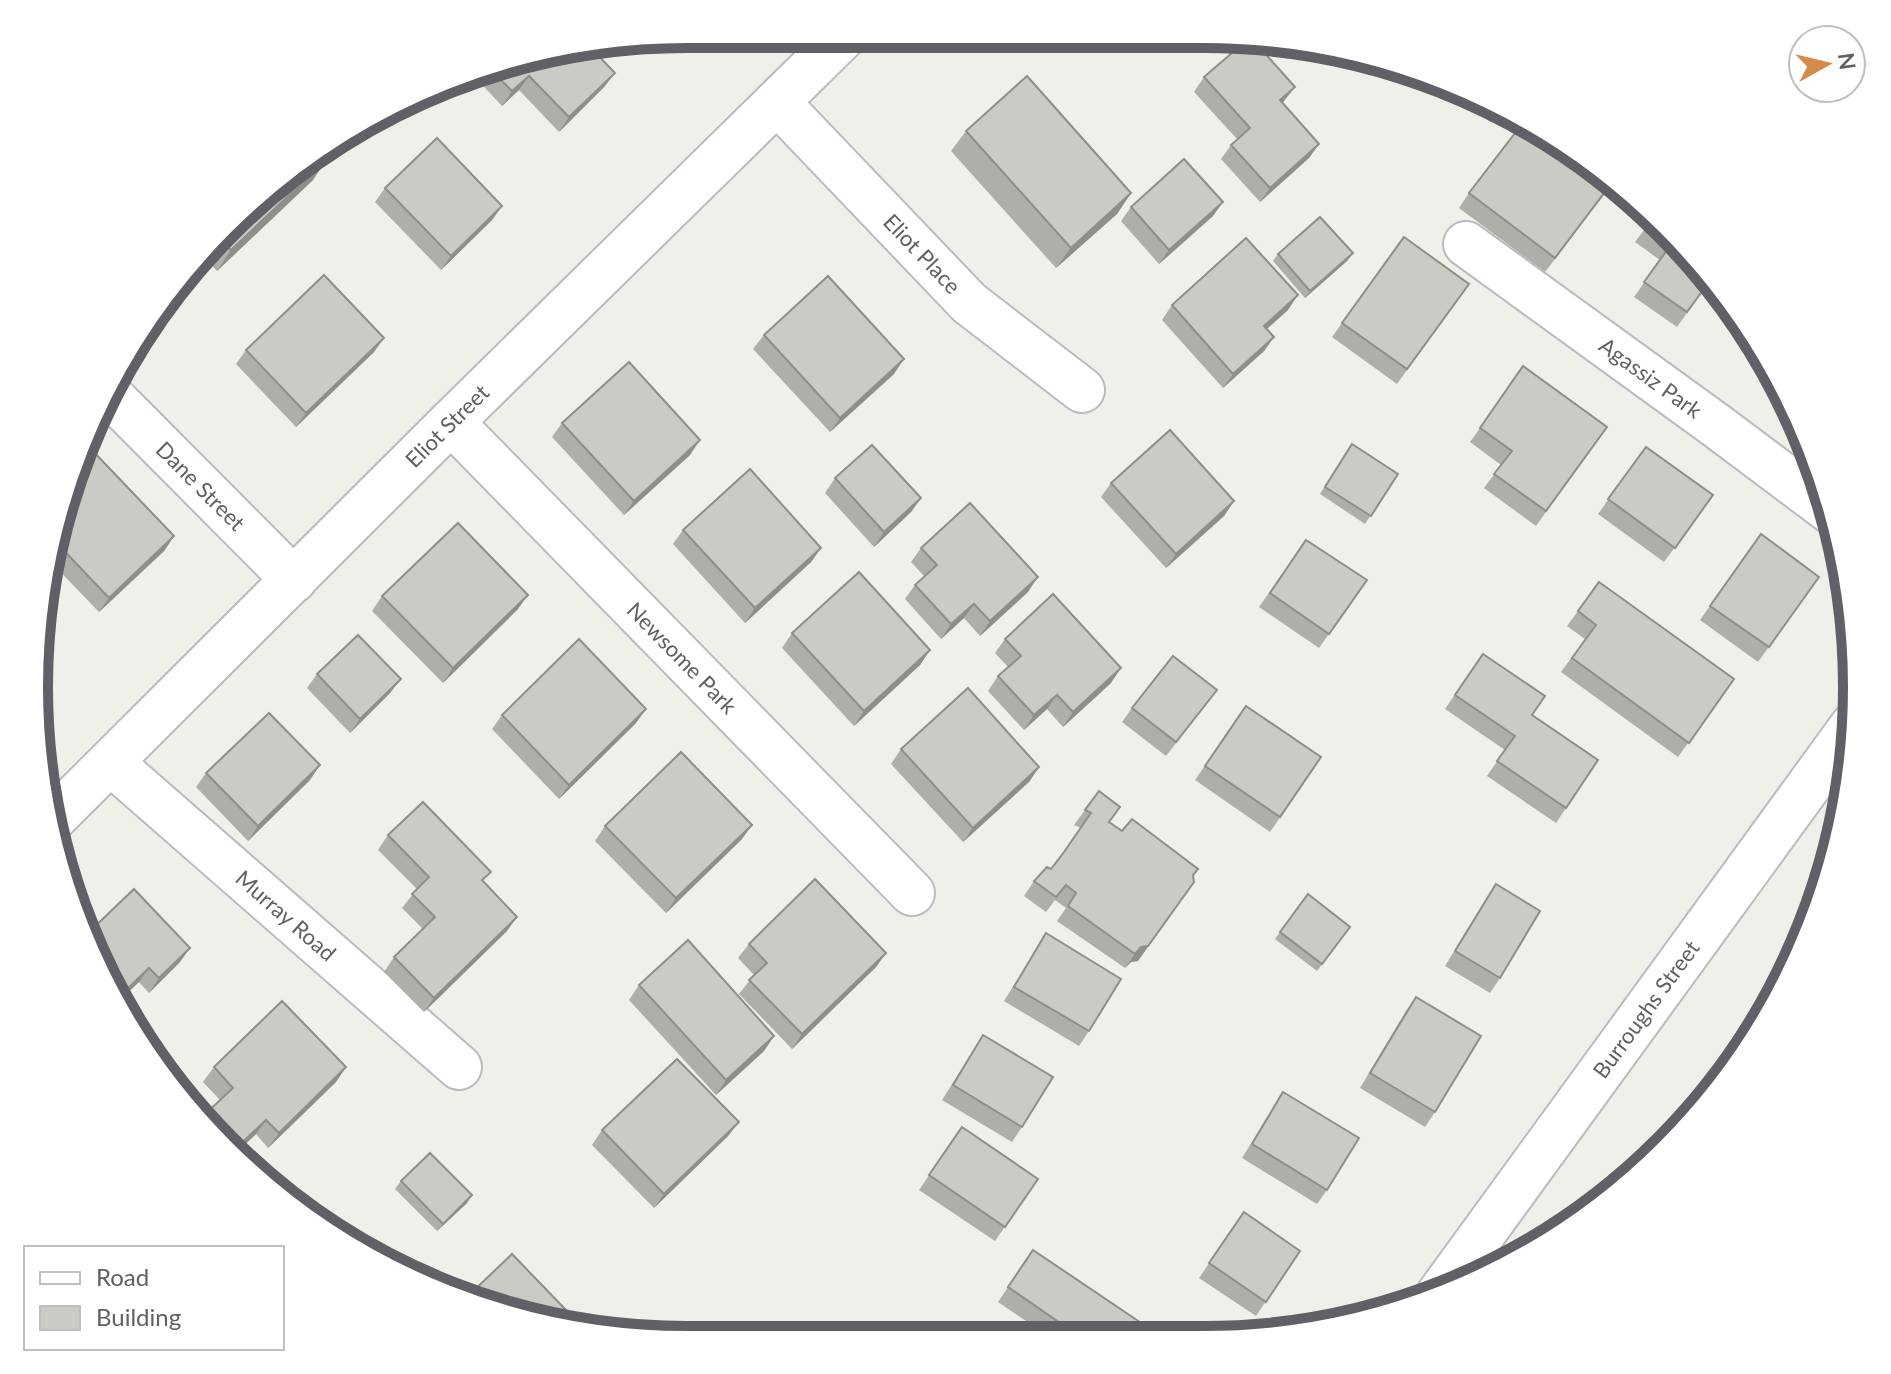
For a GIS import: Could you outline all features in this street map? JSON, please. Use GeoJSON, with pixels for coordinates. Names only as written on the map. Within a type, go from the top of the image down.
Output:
{"type":"FeatureCollection","features":[{"type":"Feature","properties":{"kind":"street","name":"Eliot Street"},"geometry":{"type":"LineString","coordinates":[[60,812],[832,48]]}},
{"type":"Feature","properties":{"kind":"street","name":"Eliot Place"},"geometry":{"type":"LineString","coordinates":[[777,102],[969,303],[1082,390]]}},
{"type":"Feature","properties":{"kind":"street","name":"Agassiz Park"},"geometry":{"type":"LineString","coordinates":[[1466,244],[1814,499]]}},
{"type":"Feature","properties":{"kind":"street","name":"Dane Street"},"geometry":{"type":"LineString","coordinates":[[116,401],[294,580]]}},
{"type":"Feature","properties":{"kind":"street","name":"Newsome Park"},"geometry":{"type":"LineString","coordinates":[[451,422],[912,893]]}},
{"type":"Feature","properties":{"kind":"street","name":"Burroughs Street"},"geometry":{"type":"LineString","coordinates":[[1453,1275],[1841,742]]}},
{"type":"Feature","properties":{"kind":"street","name":"Murray Road"},"geometry":{"type":"LineString","coordinates":[[111,763],[459,1067]]}},
{"type":"Feature","properties":{"kind":"building"},"geometry":{"type":"Polygon","coordinates":[[[1237,49],[1262,51],[1295,87],[1280,100],[1319,144],[1270,188],[1231,145],[1250,128],[1204,77],[1237,49]]]}},
{"type":"Feature","properties":{"kind":"building"},"geometry":{"type":"Polygon","coordinates":[[[597,54],[615,73],[569,117],[529,76],[512,91],[498,77],[562,60],[597,54]]]}},
{"type":"Feature","properties":{"kind":"building"},"geometry":{"type":"Polygon","coordinates":[[[1027,76],[1131,193],[1071,248],[966,131],[1027,76]]]}},
{"type":"Feature","properties":{"kind":"building"},"geometry":{"type":"Polygon","coordinates":[[[1517,130],[1606,191],[1555,258],[1469,193],[1517,130]]]}},
{"type":"Feature","properties":{"kind":"building"},"geometry":{"type":"Polygon","coordinates":[[[437,138],[502,206],[451,256],[385,188],[437,138]]]}},
{"type":"Feature","properties":{"kind":"building"},"geometry":{"type":"Polygon","coordinates":[[[1184,159],[1223,202],[1169,250],[1131,207],[1184,159]]]}},
{"type":"Feature","properties":{"kind":"building"},"geometry":{"type":"Polygon","coordinates":[[[325,161],[231,250],[226,245],[235,235],[298,180],[325,161]]]}},
{"type":"Feature","properties":{"kind":"building"},"geometry":{"type":"Polygon","coordinates":[[[1320,217],[1353,253],[1310,291],[1278,254],[1320,217]]]}},
{"type":"Feature","properties":{"kind":"building"},"geometry":{"type":"Polygon","coordinates":[[[1404,237],[1469,284],[1407,369],[1342,323],[1404,237]]]}},
{"type":"Feature","properties":{"kind":"building"},"geometry":{"type":"Polygon","coordinates":[[[1246,238],[1298,295],[1264,326],[1274,337],[1233,374],[1172,305],[1246,238]]]}},
{"type":"Feature","properties":{"kind":"building"},"geometry":{"type":"Polygon","coordinates":[[[1668,249],[1704,289],[1687,312],[1644,282],[1668,249]]]}},
{"type":"Feature","properties":{"kind":"building"},"geometry":{"type":"Polygon","coordinates":[[[324,275],[384,338],[306,413],[246,350],[324,275]]]}},
{"type":"Feature","properties":{"kind":"building"},"geometry":{"type":"Polygon","coordinates":[[[828,276],[904,359],[840,418],[764,335],[828,276]]]}},
{"type":"Feature","properties":{"kind":"building"},"geometry":{"type":"Polygon","coordinates":[[[629,362],[700,440],[634,501],[562,423],[629,362]]]}},
{"type":"Feature","properties":{"kind":"building"},"geometry":{"type":"Polygon","coordinates":[[[1523,366],[1607,427],[1546,511],[1494,474],[1512,451],[1480,428],[1523,366]]]}},
{"type":"Feature","properties":{"kind":"building"},"geometry":{"type":"Polygon","coordinates":[[[1170,430],[1234,501],[1176,554],[1111,483],[1170,430]]]}},
{"type":"Feature","properties":{"kind":"building"},"geometry":{"type":"Polygon","coordinates":[[[1352,444],[1398,474],[1371,516],[1325,487],[1352,444]]]}},
{"type":"Feature","properties":{"kind":"building"},"geometry":{"type":"Polygon","coordinates":[[[872,445],[921,498],[884,532],[835,478],[872,445]]]}},
{"type":"Feature","properties":{"kind":"building"},"geometry":{"type":"Polygon","coordinates":[[[1646,447],[1713,495],[1675,548],[1608,499],[1646,447]]]}},
{"type":"Feature","properties":{"kind":"building"},"geometry":{"type":"Polygon","coordinates":[[[93,452],[174,536],[109,598],[63,550],[93,452]]]}},
{"type":"Feature","properties":{"kind":"building"},"geometry":{"type":"Polygon","coordinates":[[[750,469],[821,548],[755,608],[683,530],[750,469]]]}},
{"type":"Feature","properties":{"kind":"building"},"geometry":{"type":"Polygon","coordinates":[[[970,503],[1038,577],[990,621],[974,604],[951,624],[915,585],[937,565],[921,548],[970,503]]]}},
{"type":"Feature","properties":{"kind":"building"},"geometry":{"type":"Polygon","coordinates":[[[458,523],[528,595],[453,668],[382,596],[458,523]]]}},
{"type":"Feature","properties":{"kind":"building"},"geometry":{"type":"Polygon","coordinates":[[[1761,534],[1819,577],[1769,647],[1710,606],[1761,534]]]}},
{"type":"Feature","properties":{"kind":"building"},"geometry":{"type":"Polygon","coordinates":[[[1306,540],[1367,580],[1329,634],[1270,593],[1306,540]]]}},
{"type":"Feature","properties":{"kind":"building"},"geometry":{"type":"Polygon","coordinates":[[[859,572],[930,650],[864,711],[792,633],[859,572]]]}},
{"type":"Feature","properties":{"kind":"building"},"geometry":{"type":"Polygon","coordinates":[[[1599,582],[1734,679],[1689,743],[1572,658],[1596,625],[1578,611],[1599,582]]]}},
{"type":"Feature","properties":{"kind":"building"},"geometry":{"type":"Polygon","coordinates":[[[1053,594],[1121,668],[1073,712],[1057,695],[1034,715],[998,676],[1021,656],[1005,639],[1053,594]]]}},
{"type":"Feature","properties":{"kind":"building"},"geometry":{"type":"Polygon","coordinates":[[[358,635],[401,679],[360,719],[317,674],[358,635]]]}},
{"type":"Feature","properties":{"kind":"building"},"geometry":{"type":"Polygon","coordinates":[[[579,639],[646,709],[569,785],[502,715],[579,639]]]}},
{"type":"Feature","properties":{"kind":"building"},"geometry":{"type":"Polygon","coordinates":[[[1483,654],[1545,696],[1532,715],[1598,760],[1566,808],[1497,761],[1515,736],[1455,695],[1483,654]]]}},
{"type":"Feature","properties":{"kind":"building"},"geometry":{"type":"Polygon","coordinates":[[[1173,656],[1217,690],[1176,742],[1132,708],[1173,656]]]}},
{"type":"Feature","properties":{"kind":"building"},"geometry":{"type":"Polygon","coordinates":[[[968,688],[1039,767],[973,828],[901,749],[968,688]]]}},
{"type":"Feature","properties":{"kind":"building"},"geometry":{"type":"Polygon","coordinates":[[[1246,706],[1321,757],[1280,817],[1205,766],[1246,706]]]}},
{"type":"Feature","properties":{"kind":"building"},"geometry":{"type":"Polygon","coordinates":[[[269,713],[320,765],[258,826],[206,773],[269,713]]]}},
{"type":"Feature","properties":{"kind":"building"},"geometry":{"type":"Polygon","coordinates":[[[681,752],[752,825],[676,898],[605,826],[681,752]]]}},
{"type":"Feature","properties":{"kind":"building"},"geometry":{"type":"Polygon","coordinates":[[[1099,791],[1120,807],[1109,822],[1122,831],[1132,819],[1198,869],[1193,875],[1194,882],[1148,946],[1141,947],[1135,954],[1068,906],[1076,893],[1066,885],[1056,897],[1034,881],[1047,867],[1051,869],[1064,852],[1091,813],[1085,810],[1099,791]]]}},
{"type":"Feature","properties":{"kind":"building"},"geometry":{"type":"Polygon","coordinates":[[[423,802],[491,872],[482,880],[517,917],[434,998],[394,957],[435,917],[412,894],[429,877],[388,835],[423,802]]]}},
{"type":"Feature","properties":{"kind":"building"},"geometry":{"type":"Polygon","coordinates":[[[815,879],[886,953],[802,1034],[749,980],[767,963],[749,944],[815,879]]]}},
{"type":"Feature","properties":{"kind":"building"},"geometry":{"type":"Polygon","coordinates":[[[1496,884],[1540,911],[1500,978],[1455,951],[1496,884]]]}},
{"type":"Feature","properties":{"kind":"building"},"geometry":{"type":"Polygon","coordinates":[[[134,889],[190,948],[159,978],[149,968],[126,991],[95,926],[134,889]]]}},
{"type":"Feature","properties":{"kind":"building"},"geometry":{"type":"Polygon","coordinates":[[[1308,894],[1350,927],[1322,964],[1280,932],[1308,894]]]}},
{"type":"Feature","properties":{"kind":"building"},"geometry":{"type":"Polygon","coordinates":[[[1046,933],[1121,979],[1089,1031],[1014,987],[1046,933]]]}},
{"type":"Feature","properties":{"kind":"building"},"geometry":{"type":"Polygon","coordinates":[[[688,940],[774,1036],[726,1080],[639,985],[688,940]]]}},
{"type":"Feature","properties":{"kind":"building"},"geometry":{"type":"Polygon","coordinates":[[[1416,997],[1481,1036],[1435,1112],[1370,1073],[1416,997]]]}},
{"type":"Feature","properties":{"kind":"building"},"geometry":{"type":"Polygon","coordinates":[[[282,1001],[346,1067],[279,1133],[266,1120],[240,1144],[209,1110],[233,1088],[214,1067],[282,1001]]]}},
{"type":"Feature","properties":{"kind":"building"},"geometry":{"type":"Polygon","coordinates":[[[983,1035],[1053,1077],[1022,1127],[953,1085],[983,1035]]]}},
{"type":"Feature","properties":{"kind":"building"},"geometry":{"type":"Polygon","coordinates":[[[677,1059],[739,1122],[664,1194],[602,1130],[677,1059]]]}},
{"type":"Feature","properties":{"kind":"building"},"geometry":{"type":"Polygon","coordinates":[[[1283,1092],[1359,1138],[1327,1190],[1252,1144],[1283,1092]]]}},
{"type":"Feature","properties":{"kind":"building"},"geometry":{"type":"Polygon","coordinates":[[[962,1127],[1038,1179],[1005,1227],[929,1175],[962,1127]]]}},
{"type":"Feature","properties":{"kind":"building"},"geometry":{"type":"Polygon","coordinates":[[[430,1153],[472,1195],[443,1224],[401,1181],[430,1153]]]}},
{"type":"Feature","properties":{"kind":"building"},"geometry":{"type":"Polygon","coordinates":[[[1244,1212],[1300,1251],[1266,1302],[1209,1263],[1244,1212]]]}},
{"type":"Feature","properties":{"kind":"building"},"geometry":{"type":"Polygon","coordinates":[[[1033,1250],[1146,1326],[1065,1326],[1008,1287],[1033,1250]]]}},
{"type":"Feature","properties":{"kind":"building"},"geometry":{"type":"Polygon","coordinates":[[[512,1254],[566,1310],[562,1314],[475,1289],[512,1254]]]}}]}
